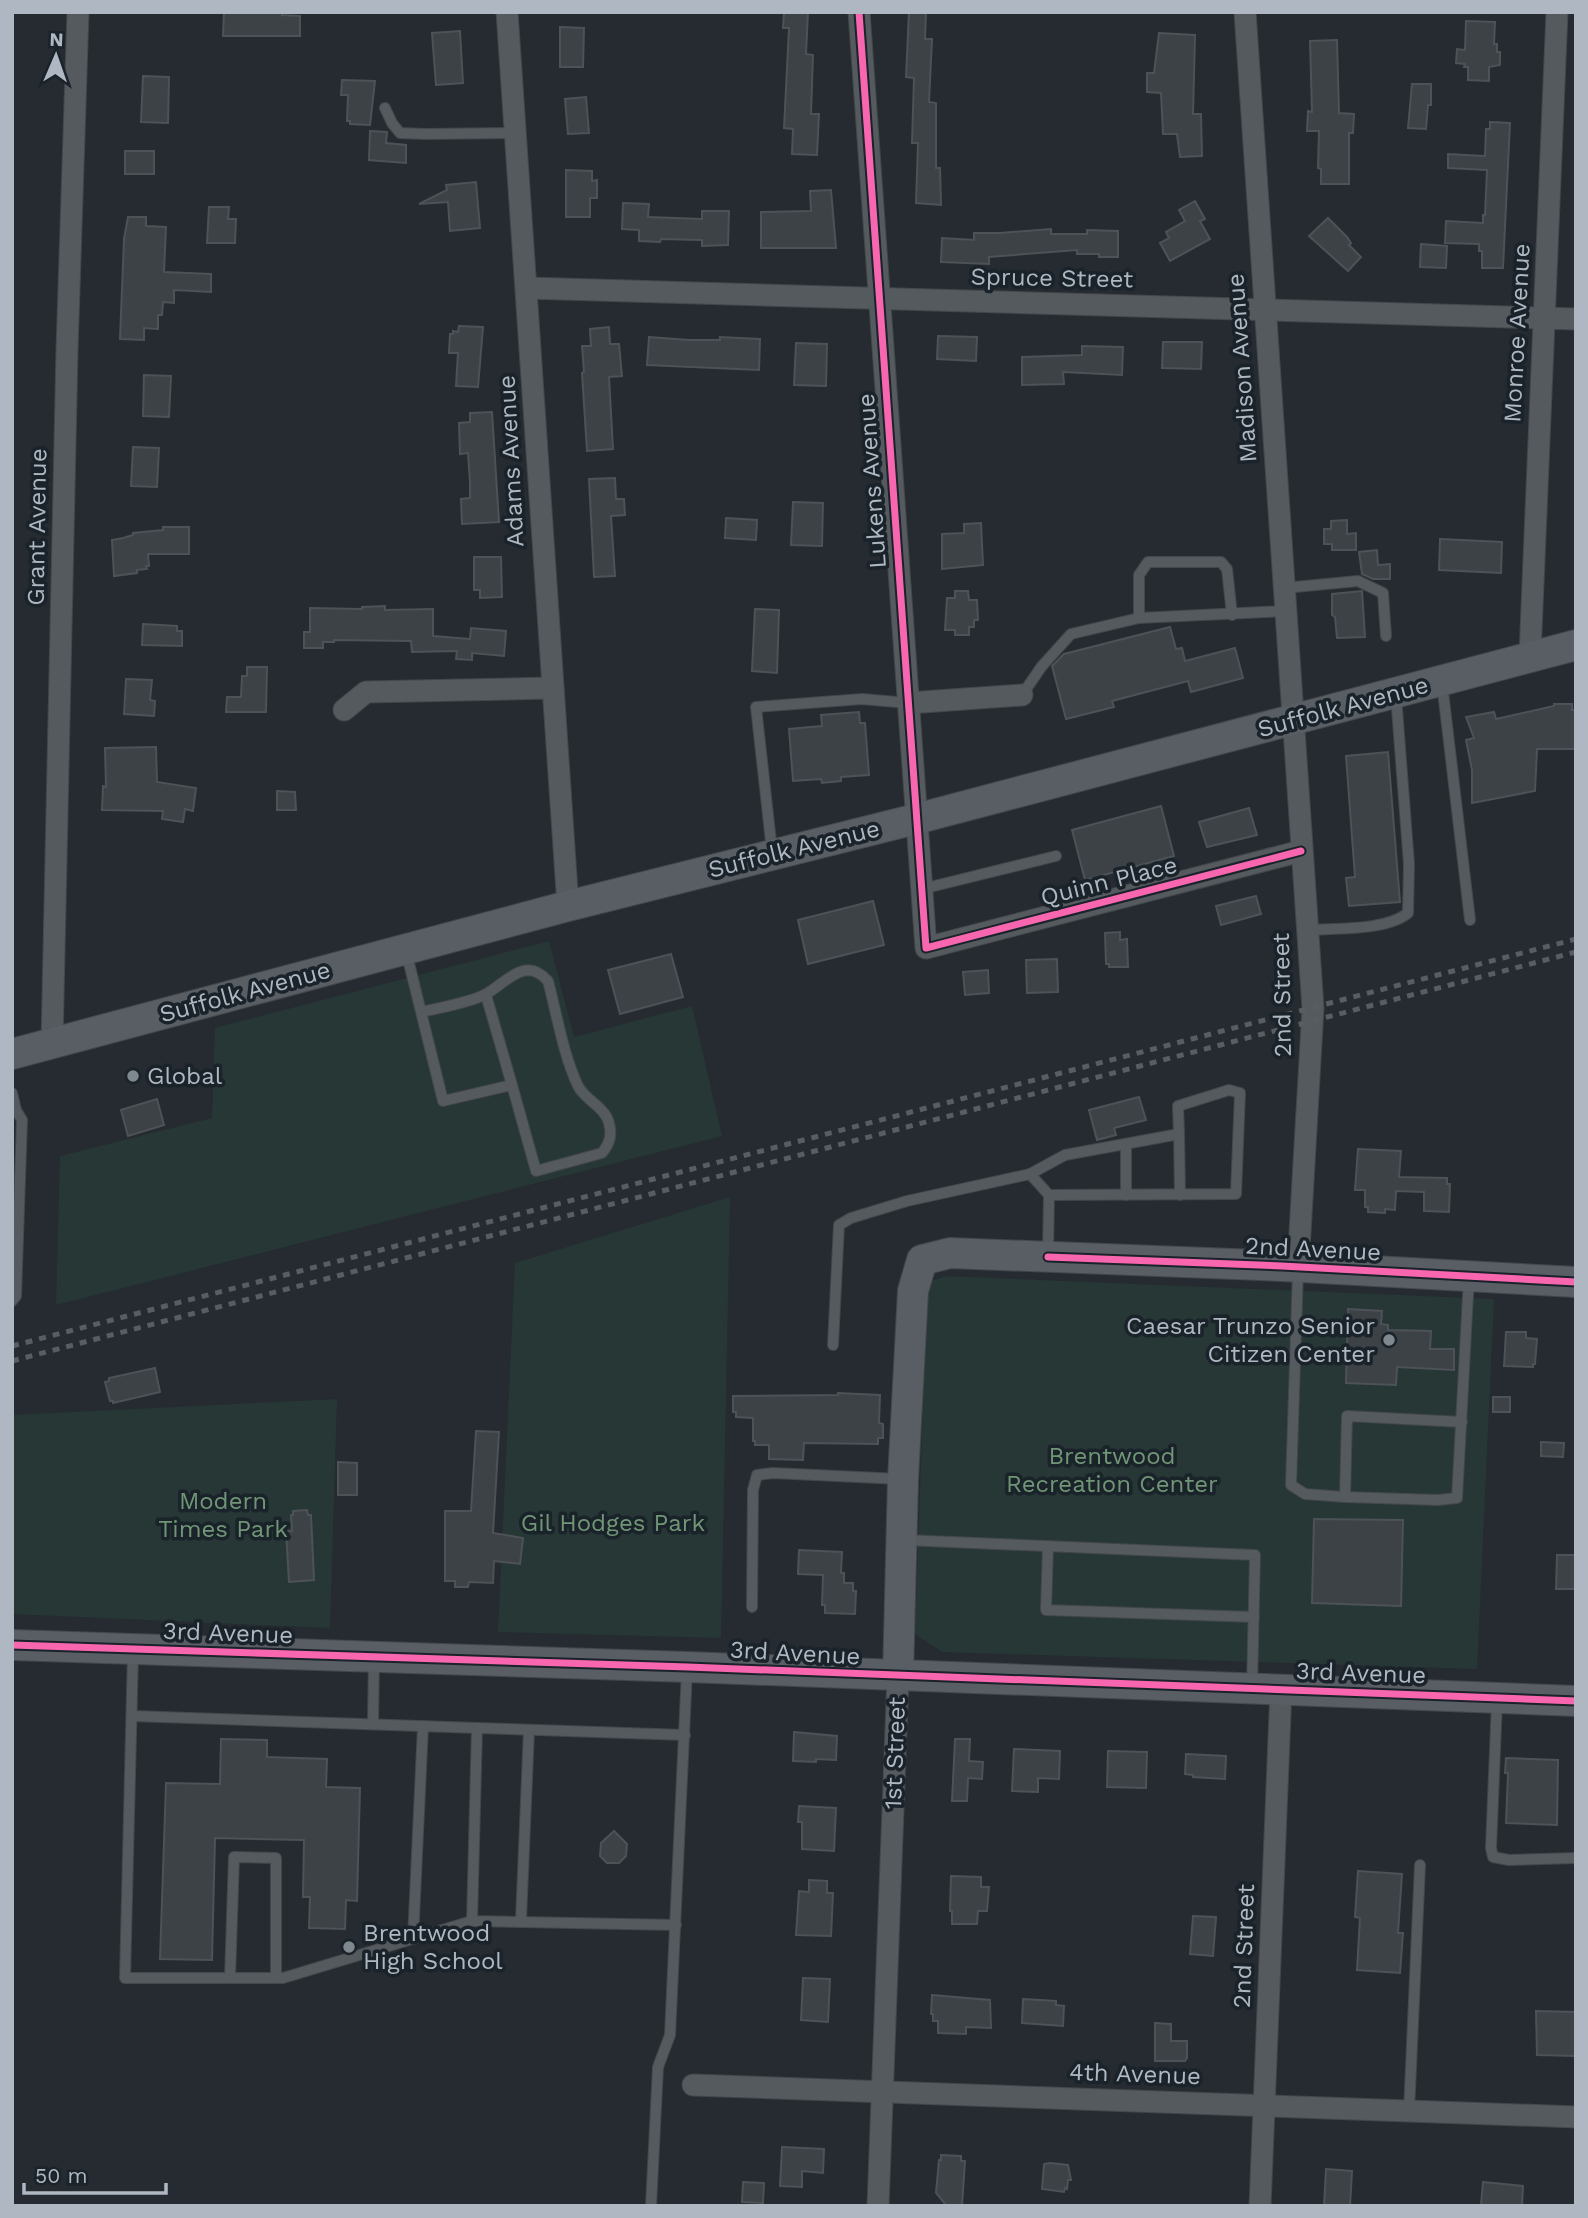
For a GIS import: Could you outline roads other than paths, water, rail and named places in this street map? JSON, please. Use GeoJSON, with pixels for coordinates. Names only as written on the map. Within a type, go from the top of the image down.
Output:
{"type":"FeatureCollection","features":[{"type":"Feature","properties":{"kind":"street","name":"Grant Avenue"},"geometry":{"type":"LineString","coordinates":[[52,1044],[66,377],[78,12]]}},
{"type":"Feature","properties":{"kind":"street","name":"Adams Avenue"},"geometry":{"type":"LineString","coordinates":[[507,12],[551,688],[568,906]]}},
{"type":"Feature","properties":{"kind":"street","name":"Lukens Avenue"},"geometry":{"type":"LineString","coordinates":[[859,12],[926,948]]}},
{"type":"Feature","properties":{"kind":"street","name":"Madison Avenue"},"geometry":{"type":"LineString","coordinates":[[1245,12],[1293,721]]}},
{"type":"Feature","properties":{"kind":"street","name":"Monroe Avenue"},"geometry":{"type":"LineString","coordinates":[[1531,656],[1557,12]]}},
{"type":"Feature","properties":{"kind":"street","name":"Spruce Street"},"geometry":{"type":"LineString","coordinates":[[527,288],[1576,319]]}},
{"type":"Feature","properties":{"kind":"street","name":"Suffolk Avenue"},"geometry":{"type":"LineString","coordinates":[[12,1054],[568,906],[916,819],[1576,645]]}},
{"type":"Feature","properties":{"kind":"street"},"geometry":{"type":"LineString","coordinates":[[344,710],[366,692],[551,688]]}},
{"type":"Feature","properties":{"kind":"street"},"geometry":{"type":"LineString","coordinates":[[908,703],[1022,695]]}},
{"type":"Feature","properties":{"kind":"street","name":"2nd Street"},"geometry":{"type":"LineString","coordinates":[[1293,721],[1313,1021],[1298,1267]]}},
{"type":"Feature","properties":{"kind":"street","name":"Quinn Place"},"geometry":{"type":"LineString","coordinates":[[926,948],[1301,851]]}},
{"type":"Feature","properties":{"kind":"street","name":"2nd Avenue"},"geometry":{"type":"LineString","coordinates":[[922,1260],[950,1253],[1298,1267],[1576,1282]]}},
{"type":"Feature","properties":{"kind":"street","name":"1st Street"},"geometry":{"type":"LineString","coordinates":[[878,2206],[903,1479],[912,1291],[922,1260]]}},
{"type":"Feature","properties":{"kind":"street","name":"3rd Avenue"},"geometry":{"type":"LineString","coordinates":[[12,1645],[688,1667],[1576,1701]]}},
{"type":"Feature","properties":{"kind":"street","name":"2nd Street"},"geometry":{"type":"LineString","coordinates":[[1260,2206],[1264,2105],[1267,1689]]}},
{"type":"Feature","properties":{"kind":"street","name":"4th Avenue"},"geometry":{"type":"LineString","coordinates":[[693,2085],[1576,2117]]}},
{"type":"Feature","properties":{"kind":"lane"},"geometry":{"type":"LineString","coordinates":[[385,108],[400,133],[516,133]]}},
{"type":"Feature","properties":{"kind":"lane"},"geometry":{"type":"LineString","coordinates":[[1139,618],[1139,575],[1148,562],[1221,562],[1227,569],[1232,615]]}},
{"type":"Feature","properties":{"kind":"lane"},"geometry":{"type":"LineString","coordinates":[[1284,588],[1358,581],[1382,593],[1386,636]]}},
{"type":"Feature","properties":{"kind":"lane"},"geometry":{"type":"LineString","coordinates":[[1022,695],[1042,666],[1071,634],[1139,618],[1285,611]]}},
{"type":"Feature","properties":{"kind":"lane"},"geometry":{"type":"LineString","coordinates":[[1442,680],[1470,920]]}},
{"type":"Feature","properties":{"kind":"lane"},"geometry":{"type":"LineString","coordinates":[[1307,930],[1374,926],[1399,921],[1408,913],[1409,864],[1396,693]]}},
{"type":"Feature","properties":{"kind":"lane"},"geometry":{"type":"LineString","coordinates":[[773,854],[755,707],[862,699],[908,703]]}},
{"type":"Feature","properties":{"kind":"lane"},"geometry":{"type":"LineString","coordinates":[[922,889],[1056,856]]}},
{"type":"Feature","properties":{"kind":"lane"},"geometry":{"type":"LineString","coordinates":[[405,949],[443,1101],[512,1085]]}},
{"type":"Feature","properties":{"kind":"lane"},"geometry":{"type":"LineString","coordinates":[[422,1012],[486,995],[510,975],[523,970],[542,974],[548,981],[580,1090],[609,1119],[609,1144],[602,1153],[536,1171],[486,995]]}},
{"type":"Feature","properties":{"kind":"lane"},"geometry":{"type":"LineString","coordinates":[[1049,1195],[1180,1195],[1236,1194],[1240,1093],[1229,1090],[1178,1106],[1180,1195]]}},
{"type":"Feature","properties":{"kind":"lane"},"geometry":{"type":"LineString","coordinates":[[12,1093],[14,1110],[22,1121],[16,1296],[12,1301]]}},
{"type":"Feature","properties":{"kind":"lane"},"geometry":{"type":"LineString","coordinates":[[833,1345],[839,1226],[851,1218],[907,1201],[1030,1174],[1065,1155],[1179,1135]]}},
{"type":"Feature","properties":{"kind":"lane"},"geometry":{"type":"LineString","coordinates":[[1126,1144],[1126,1195]]}},
{"type":"Feature","properties":{"kind":"lane"},"geometry":{"type":"LineString","coordinates":[[1030,1174],[1049,1195],[1048,1257]]}},
{"type":"Feature","properties":{"kind":"lane"},"geometry":{"type":"LineString","coordinates":[[1298,1267],[1291,1485],[1305,1494],[1345,1497],[1438,1500],[1457,1498],[1469,1276]]}},
{"type":"Feature","properties":{"kind":"lane"},"geometry":{"type":"LineString","coordinates":[[1345,1497],[1347,1416],[1462,1422]]}},
{"type":"Feature","properties":{"kind":"lane"},"geometry":{"type":"LineString","coordinates":[[752,1607],[752,1490],[757,1475],[903,1479]]}},
{"type":"Feature","properties":{"kind":"lane"},"geometry":{"type":"LineString","coordinates":[[901,1540],[1255,1555],[1254,1617],[1267,1689]]}},
{"type":"Feature","properties":{"kind":"lane"},"geometry":{"type":"LineString","coordinates":[[1048,1546],[1046,1610],[1254,1617]]}},
{"type":"Feature","properties":{"kind":"lane"},"geometry":{"type":"LineString","coordinates":[[133,1649],[125,1978],[283,1978],[472,1921],[676,1925]]}},
{"type":"Feature","properties":{"kind":"lane"},"geometry":{"type":"LineString","coordinates":[[373,1657],[373,1724]]}},
{"type":"Feature","properties":{"kind":"lane"},"geometry":{"type":"LineString","coordinates":[[651,2206],[658,2067],[670,2035],[688,1667]]}},
{"type":"Feature","properties":{"kind":"lane"},"geometry":{"type":"LineString","coordinates":[[1497,1698],[1490,1848],[1493,1857],[1509,1860],[1576,1858]]}},
{"type":"Feature","properties":{"kind":"lane"},"geometry":{"type":"LineString","coordinates":[[132,1716],[685,1735]]}},
{"type":"Feature","properties":{"kind":"lane"},"geometry":{"type":"LineString","coordinates":[[413,1939],[422,1726]]}},
{"type":"Feature","properties":{"kind":"lane"},"geometry":{"type":"LineString","coordinates":[[472,1921],[477,1728]]}},
{"type":"Feature","properties":{"kind":"lane"},"geometry":{"type":"LineString","coordinates":[[521,1920],[528,1730]]}},
{"type":"Feature","properties":{"kind":"lane"},"geometry":{"type":"LineString","coordinates":[[230,1978],[234,1857],[276,1858],[275,1978]]}},
{"type":"Feature","properties":{"kind":"lane"},"geometry":{"type":"LineString","coordinates":[[1409,2112],[1420,1865]]}},
{"type":"Feature","properties":{"kind":"railway"},"geometry":{"type":"LineString","coordinates":[[12,1346],[1576,939]]}},
{"type":"Feature","properties":{"kind":"railway"},"geometry":{"type":"LineString","coordinates":[[12,1361],[1576,952]]}},
{"type":"Feature","properties":{"kind":"place","name":"Global"},"geometry":{"type":"Point","coordinates":[133,1076]}},
{"type":"Feature","properties":{"kind":"place","name":"Caesar Trunzo Senior Citizen Center"},"geometry":{"type":"Point","coordinates":[1389,1340]}},
{"type":"Feature","properties":{"kind":"place","name":"Brentwood High School"},"geometry":{"type":"Point","coordinates":[349,1947]}},
{"type":"Feature","properties":{"kind":"park label","name":"Brentwood Recreation Center"},"geometry":{"type":"Point","coordinates":[1112,1470]}},
{"type":"Feature","properties":{"kind":"park label","name":"Modern Times Park"},"geometry":{"type":"Point","coordinates":[223,1515]}},
{"type":"Feature","properties":{"kind":"park label","name":"Gil Hodges Park"},"geometry":{"type":"Point","coordinates":[613,1523]}}]}
